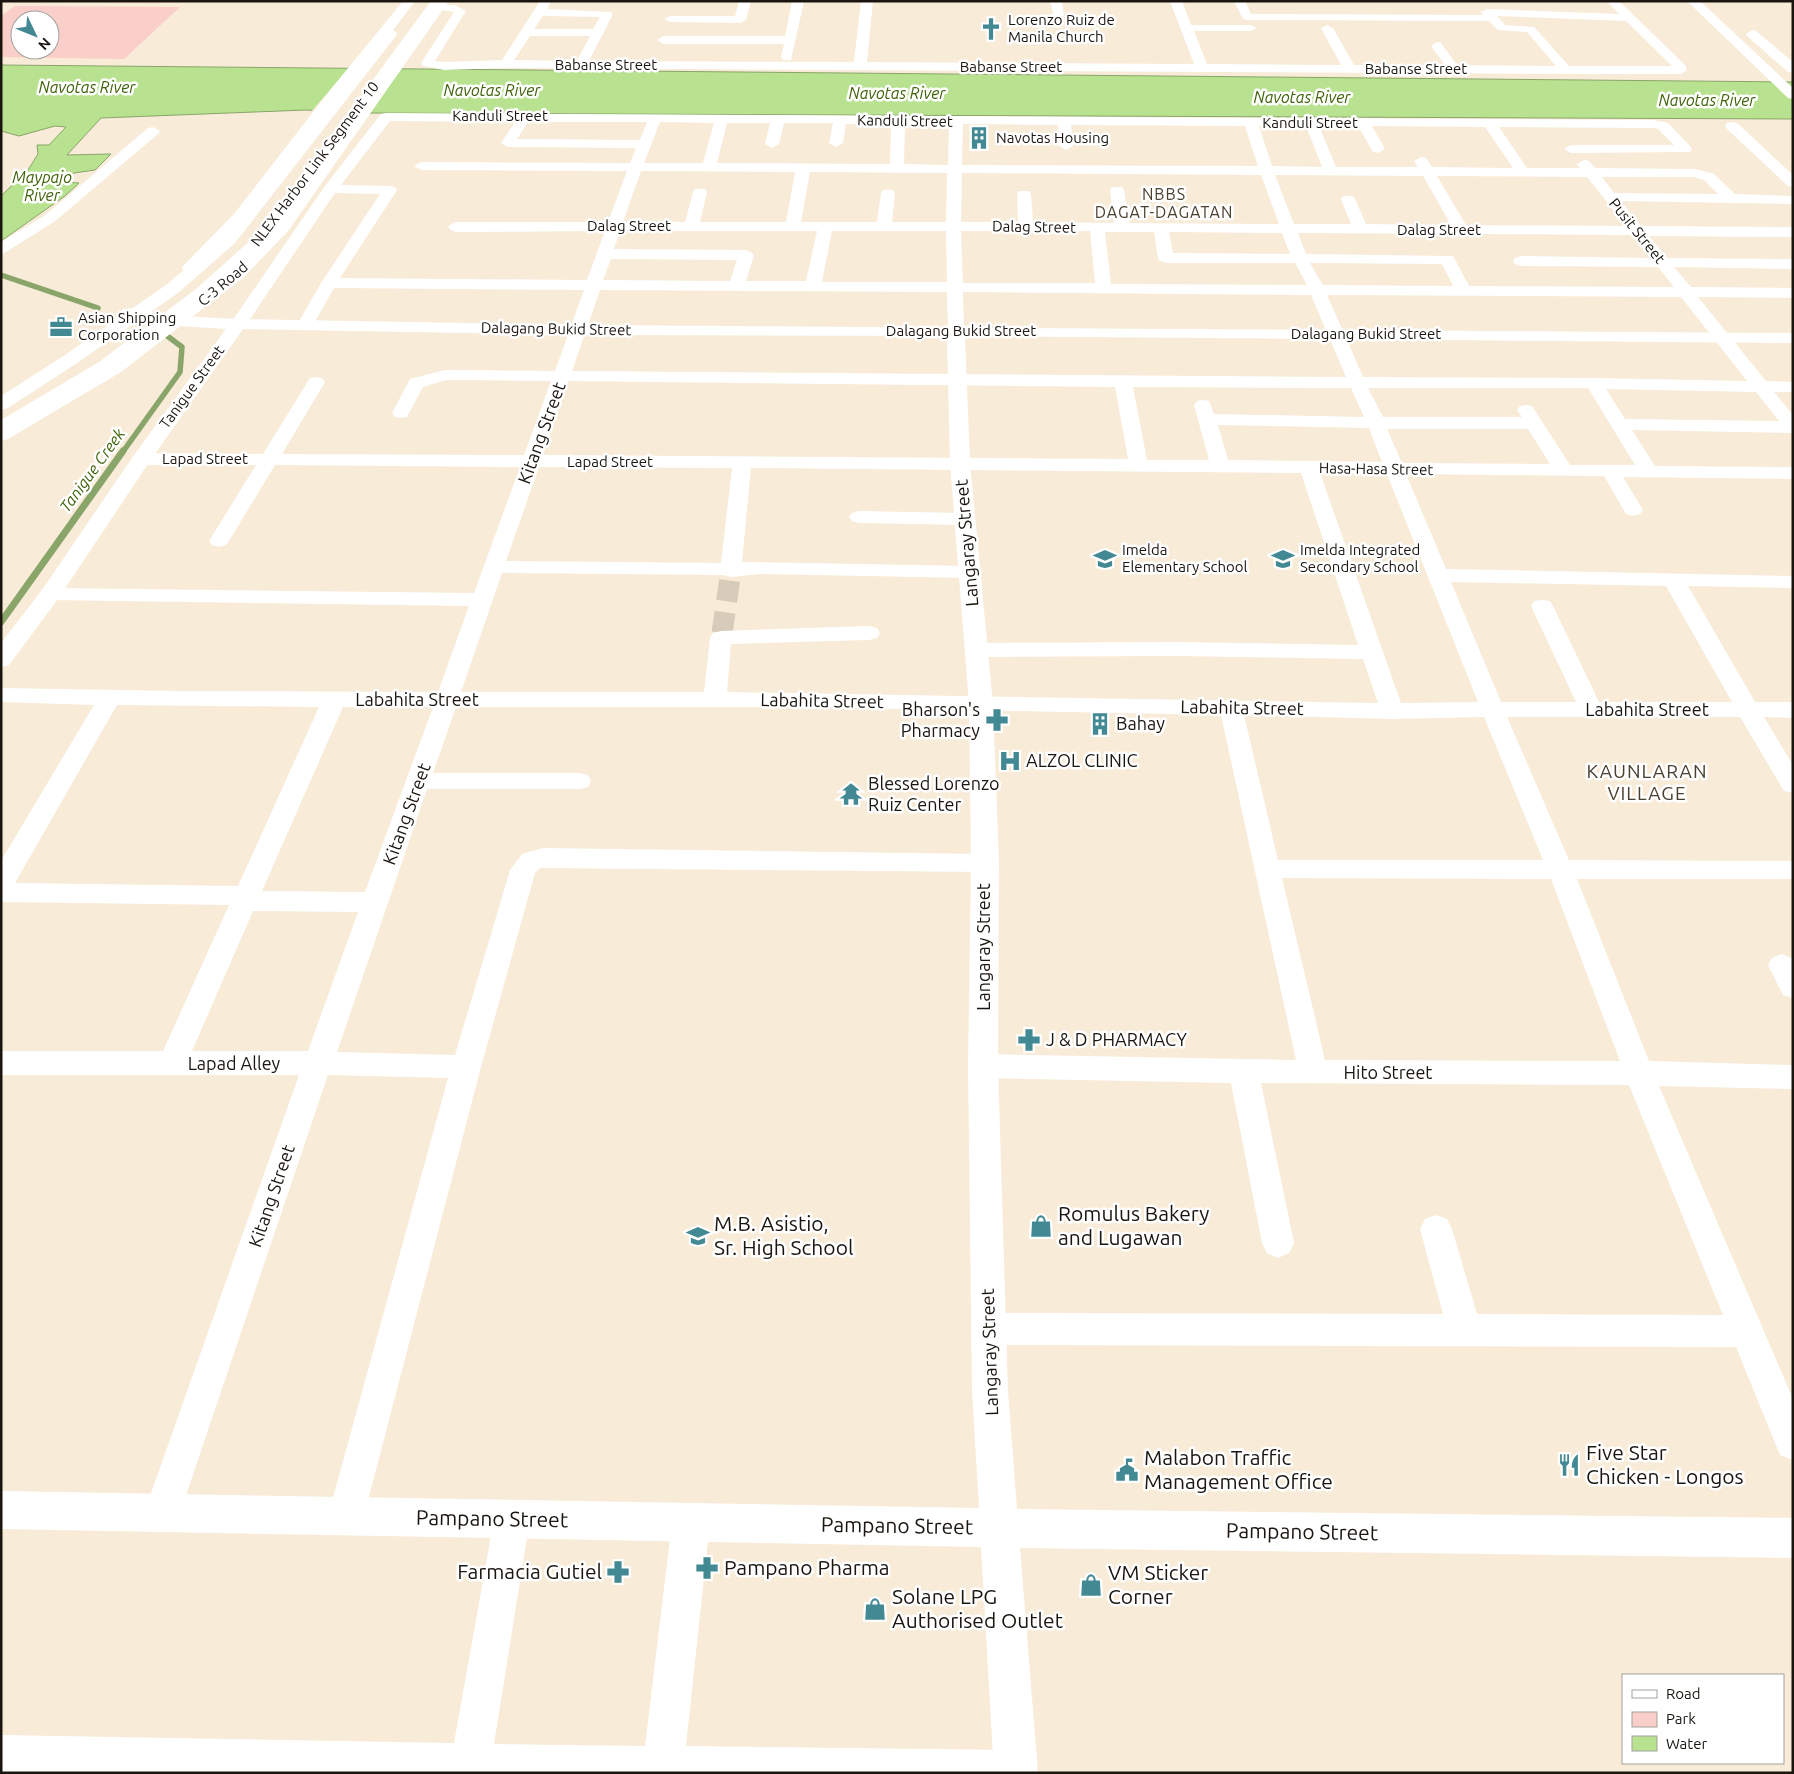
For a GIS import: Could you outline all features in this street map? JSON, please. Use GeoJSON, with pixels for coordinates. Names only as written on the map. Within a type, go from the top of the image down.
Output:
{"type":"FeatureCollection","features":[{"type":"Feature","properties":{"kind":"main road","name":"C-3 Road"},"geometry":{"type":"LineString","coordinates":[[1,397],[129,313],[183,274],[216,243],[261,190],[409,1]]}},
{"type":"Feature","properties":{"kind":"main road","name":"NLEX Harbor Link Segment 10"},"geometry":{"type":"LineString","coordinates":[[1,402],[71,360],[172,288],[229,240],[416,1]]}},
{"type":"Feature","properties":{"kind":"main road"},"geometry":{"type":"LineString","coordinates":[[1692,1],[1793,95]]}},
{"type":"Feature","properties":{"kind":"main road","name":"C-3 Road"},"geometry":{"type":"LineString","coordinates":[[1,435],[116,368],[239,272],[266,246],[282,228],[439,3]]}},
{"type":"Feature","properties":{"kind":"main road","name":"NLEX Harbor Link Segment 10"},"geometry":{"type":"LineString","coordinates":[[1,428],[105,366],[202,293],[259,241],[439,3]]}},
{"type":"Feature","properties":{"kind":"main road"},"geometry":{"type":"LineString","coordinates":[[1740,23],[1793,68]]}},
{"type":"Feature","properties":{"kind":"main road","name":"Dalagang Bukid Street"},"geometry":{"type":"LineString","coordinates":[[129,313],[178,321],[238,324],[579,330],[1793,338]]}},
{"type":"Feature","properties":{"kind":"main road","name":"Tanigue Street"},"geometry":{"type":"LineString","coordinates":[[1,660],[50,594],[140,459],[238,324]]}},
{"type":"Feature","properties":{"kind":"main road","name":"Langaray Street"},"geometry":{"type":"LineString","coordinates":[[956,331],[960,463],[981,704],[984,862],[983,1066],[990,1390],[1016,1772]]}},
{"type":"Feature","properties":{"kind":"main road"},"geometry":{"type":"LineString","coordinates":[[1,402],[46,410]]}},
{"type":"Feature","properties":{"kind":"main road","name":"Pampano Street"},"geometry":{"type":"LineString","coordinates":[[1,1510],[999,1528],[1793,1538]]}},
{"type":"Feature","properties":{"kind":"street"},"geometry":{"type":"LineString","coordinates":[[506,64],[546,1]]}},
{"type":"Feature","properties":{"kind":"street"},"geometry":{"type":"LineString","coordinates":[[745,1],[740,20],[671,14],[659,53],[791,40]]}},
{"type":"Feature","properties":{"kind":"street"},"geometry":{"type":"LineString","coordinates":[[786,66],[798,1]]}},
{"type":"Feature","properties":{"kind":"street"},"geometry":{"type":"LineString","coordinates":[[860,66],[867,1]]}},
{"type":"Feature","properties":{"kind":"street"},"geometry":{"type":"LineString","coordinates":[[1056,1],[1058,15]]}},
{"type":"Feature","properties":{"kind":"street"},"geometry":{"type":"LineString","coordinates":[[1176,1],[1202,68]]}},
{"type":"Feature","properties":{"kind":"street"},"geometry":{"type":"LineString","coordinates":[[1239,1],[1247,17],[1343,17],[1412,13],[1492,18]]}},
{"type":"Feature","properties":{"kind":"street"},"geometry":{"type":"LineString","coordinates":[[1612,1],[1629,18]]}},
{"type":"Feature","properties":{"kind":"street","name":"Babanse Street"},"geometry":{"type":"LineString","coordinates":[[439,3],[460,11],[427,63],[444,66],[506,64],[580,65],[659,53],[786,66],[1680,70],[1681,68],[1629,18]]}},
{"type":"Feature","properties":{"kind":"street"},"geometry":{"type":"LineString","coordinates":[[538,12],[606,13],[580,65]]}},
{"type":"Feature","properties":{"kind":"street"},"geometry":{"type":"LineString","coordinates":[[1566,70],[1530,29],[1502,28],[1487,12],[1629,18]]}},
{"type":"Feature","properties":{"kind":"street"},"geometry":{"type":"LineString","coordinates":[[1302,28],[1350,28],[1343,17]]}},
{"type":"Feature","properties":{"kind":"street"},"geometry":{"type":"LineString","coordinates":[[1186,28],[1251,28]]}},
{"type":"Feature","properties":{"kind":"street"},"geometry":{"type":"LineString","coordinates":[[1327,28],[1350,69]]}},
{"type":"Feature","properties":{"kind":"street"},"geometry":{"type":"LineString","coordinates":[[526,32],[596,33]]}},
{"type":"Feature","properties":{"kind":"street"},"geometry":{"type":"LineString","coordinates":[[1436,46],[1454,69]]}},
{"type":"Feature","properties":{"kind":"street"},"geometry":{"type":"LineString","coordinates":[[524,116],[508,143],[644,144]]}},
{"type":"Feature","properties":{"kind":"street","name":"Kanduli Street"},"geometry":{"type":"LineString","coordinates":[[386,117],[524,116],[898,121],[1654,124],[1663,126],[1685,149],[1571,149]]}},
{"type":"Feature","properties":{"kind":"street","name":"Tanigue Street"},"geometry":{"type":"LineString","coordinates":[[238,324],[330,189],[386,117]]}},
{"type":"Feature","properties":{"kind":"street","name":"Kitang Street"},"geometry":{"type":"LineString","coordinates":[[162,1513],[375,902],[635,168],[656,117]]}},
{"type":"Feature","properties":{"kind":"street"},"geometry":{"type":"LineString","coordinates":[[709,168],[722,118]]}},
{"type":"Feature","properties":{"kind":"street"},"geometry":{"type":"LineString","coordinates":[[772,144],[778,119]]}},
{"type":"Feature","properties":{"kind":"street"},"geometry":{"type":"LineString","coordinates":[[836,143],[840,120]]}},
{"type":"Feature","properties":{"kind":"street"},"geometry":{"type":"LineString","coordinates":[[897,168],[898,121]]}},
{"type":"Feature","properties":{"kind":"street","name":"Langaray Street"},"geometry":{"type":"LineString","coordinates":[[956,121],[953,226],[956,331]]}},
{"type":"Feature","properties":{"kind":"street"},"geometry":{"type":"LineString","coordinates":[[1064,122],[1066,146]]}},
{"type":"Feature","properties":{"kind":"street"},"geometry":{"type":"LineString","coordinates":[[1138,122],[1140,137]]}},
{"type":"Feature","properties":{"kind":"street"},"geometry":{"type":"LineString","coordinates":[[1251,123],[1266,170],[1300,259],[1317,289],[1335,335],[1376,423],[1492,709],[1560,869],[1639,1073],[1793,1442]]}},
{"type":"Feature","properties":{"kind":"street"},"geometry":{"type":"LineString","coordinates":[[1311,123],[1330,171]]}},
{"type":"Feature","properties":{"kind":"street"},"geometry":{"type":"LineString","coordinates":[[1363,123],[1378,149]]}},
{"type":"Feature","properties":{"kind":"street"},"geometry":{"type":"LineString","coordinates":[[1429,124],[1440,137]]}},
{"type":"Feature","properties":{"kind":"street"},"geometry":{"type":"LineString","coordinates":[[1490,124],[1523,172]]}},
{"type":"Feature","properties":{"kind":"street","name":"Pusit Street"},"geometry":{"type":"LineString","coordinates":[[1552,124],[1793,427]]}},
{"type":"Feature","properties":{"kind":"street"},"geometry":{"type":"LineString","coordinates":[[1732,126],[1793,183]]}},
{"type":"Feature","properties":{"kind":"street"},"geometry":{"type":"LineString","coordinates":[[1,249],[49,219],[153,131]]}},
{"type":"Feature","properties":{"kind":"street"},"geometry":{"type":"LineString","coordinates":[[1420,158],[1462,231]]}},
{"type":"Feature","properties":{"kind":"street"},"geometry":{"type":"LineString","coordinates":[[421,166],[1266,170],[1703,175],[1712,179],[1730,198]]}},
{"type":"Feature","properties":{"kind":"street"},"geometry":{"type":"LineString","coordinates":[[793,226],[800,192],[802,168]]}},
{"type":"Feature","properties":{"kind":"street"},"geometry":{"type":"LineString","coordinates":[[305,325],[329,283],[390,190],[330,189]]}},
{"type":"Feature","properties":{"kind":"street"},"geometry":{"type":"LineString","coordinates":[[1117,190],[1122,228]]}},
{"type":"Feature","properties":{"kind":"street"},"geometry":{"type":"LineString","coordinates":[[692,225],[700,192]]}},
{"type":"Feature","properties":{"kind":"street"},"geometry":{"type":"LineString","coordinates":[[884,226],[888,193]]}},
{"type":"Feature","properties":{"kind":"street"},"geometry":{"type":"LineString","coordinates":[[1024,194],[1026,226]]}},
{"type":"Feature","properties":{"kind":"street"},"geometry":{"type":"LineString","coordinates":[[1610,197],[1793,200]]}},
{"type":"Feature","properties":{"kind":"street"},"geometry":{"type":"LineString","coordinates":[[1348,198],[1361,230]]}},
{"type":"Feature","properties":{"kind":"street","name":"Dalag Street"},"geometry":{"type":"LineString","coordinates":[[456,227],[692,225],[1026,226],[1462,231],[1636,230],[1776,232],[1790,238]]}},
{"type":"Feature","properties":{"kind":"street"},"geometry":{"type":"LineString","coordinates":[[813,287],[825,226]]}},
{"type":"Feature","properties":{"kind":"street"},"geometry":{"type":"LineString","coordinates":[[1097,227],[1103,288]]}},
{"type":"Feature","properties":{"kind":"street"},"geometry":{"type":"LineString","coordinates":[[1161,228],[1166,258],[1447,259]]}},
{"type":"Feature","properties":{"kind":"street"},"geometry":{"type":"LineString","coordinates":[[1431,230],[1463,290]]}},
{"type":"Feature","properties":{"kind":"street"},"geometry":{"type":"LineString","coordinates":[[1496,231],[1521,260],[1543,291]]}},
{"type":"Feature","properties":{"kind":"street"},"geometry":{"type":"LineString","coordinates":[[606,254],[746,255],[737,286]]}},
{"type":"Feature","properties":{"kind":"street"},"geometry":{"type":"LineString","coordinates":[[1521,260],[1793,264]]}},
{"type":"Feature","properties":{"kind":"street"},"geometry":{"type":"LineString","coordinates":[[329,283],[423,277],[595,285],[1463,290],[1793,294]]}},
{"type":"Feature","properties":{"kind":"street"},"geometry":{"type":"LineString","coordinates":[[402,412],[416,383],[444,375],[1196,383],[1594,383],[1793,387]]}},
{"type":"Feature","properties":{"kind":"street"},"geometry":{"type":"LineString","coordinates":[[219,541],[316,382]]}},
{"type":"Feature","properties":{"kind":"street"},"geometry":{"type":"LineString","coordinates":[[1123,382],[1139,465]]}},
{"type":"Feature","properties":{"kind":"street"},"geometry":{"type":"LineString","coordinates":[[1196,383],[1208,419],[1220,467]]}},
{"type":"Feature","properties":{"kind":"street"},"geometry":{"type":"LineString","coordinates":[[1594,383],[1649,472]]}},
{"type":"Feature","properties":{"kind":"street"},"geometry":{"type":"LineString","coordinates":[[1208,419],[1376,423],[1530,416],[1564,471]]}},
{"type":"Feature","properties":{"kind":"street"},"geometry":{"type":"LineString","coordinates":[[1620,424],[1793,427]]}},
{"type":"Feature","properties":{"kind":"street","name":"Lapad Street"},"geometry":{"type":"LineString","coordinates":[[140,459],[960,463]]}},
{"type":"Feature","properties":{"kind":"street"},"geometry":{"type":"LineString","coordinates":[[731,570],[742,461]]}},
{"type":"Feature","properties":{"kind":"street","name":"Hasa-Hasa Street"},"geometry":{"type":"LineString","coordinates":[[960,463],[1793,473]]}},
{"type":"Feature","properties":{"kind":"street"},"geometry":{"type":"LineString","coordinates":[[1309,468],[1370,652],[1392,711]]}},
{"type":"Feature","properties":{"kind":"street"},"geometry":{"type":"LineString","coordinates":[[1610,471],[1633,510]]}},
{"type":"Feature","properties":{"kind":"street"},"geometry":{"type":"LineString","coordinates":[[859,516],[965,520]]}},
{"type":"Feature","properties":{"kind":"street"},"geometry":{"type":"LineString","coordinates":[[494,567],[970,572]]}},
{"type":"Feature","properties":{"kind":"street"},"geometry":{"type":"LineString","coordinates":[[1438,575],[1793,582]]}},
{"type":"Feature","properties":{"kind":"street"},"geometry":{"type":"LineString","coordinates":[[1673,580],[1746,710],[1793,785]]}},
{"type":"Feature","properties":{"kind":"street"},"geometry":{"type":"LineString","coordinates":[[50,594],[482,600]]}},
{"type":"Feature","properties":{"kind":"street"},"geometry":{"type":"LineString","coordinates":[[1542,606],[1590,710]]}},
{"type":"Feature","properties":{"kind":"street"},"geometry":{"type":"LineString","coordinates":[[715,699],[722,636],[869,633]]}},
{"type":"Feature","properties":{"kind":"street"},"geometry":{"type":"LineString","coordinates":[[977,650],[1176,649],[1370,652]]}},
{"type":"Feature","properties":{"kind":"street","name":"Labahita Street"},"geometry":{"type":"LineString","coordinates":[[1,695],[334,700],[715,699],[1392,711],[1492,709],[1793,710]]}},
{"type":"Feature","properties":{"kind":"street"},"geometry":{"type":"LineString","coordinates":[[1,884],[109,698]]}},
{"type":"Feature","properties":{"kind":"street"},"geometry":{"type":"LineString","coordinates":[[172,1064],[334,700]]}},
{"type":"Feature","properties":{"kind":"street"},"geometry":{"type":"LineString","coordinates":[[1231,708],[1269,869],[1313,1072]]}},
{"type":"Feature","properties":{"kind":"street"},"geometry":{"type":"LineString","coordinates":[[418,781],[579,781]]}},
{"type":"Feature","properties":{"kind":"street"},"geometry":{"type":"LineString","coordinates":[[346,1516],[466,1067],[522,870],[531,861],[543,858],[984,862]]}},
{"type":"Feature","properties":{"kind":"street"},"geometry":{"type":"LineString","coordinates":[[1269,869],[1793,870]]}},
{"type":"Feature","properties":{"kind":"street"},"geometry":{"type":"LineString","coordinates":[[1,892],[375,902]]}},
{"type":"Feature","properties":{"kind":"street","name":"Lapad Alley"},"geometry":{"type":"LineString","coordinates":[[1,1063],[318,1064],[466,1067]]}},
{"type":"Feature","properties":{"kind":"street","name":"Hito Street"},"geometry":{"type":"LineString","coordinates":[[983,1066],[1313,1072],[1639,1073],[1793,1077]]}},
{"type":"Feature","properties":{"kind":"street"},"geometry":{"type":"LineString","coordinates":[[1244,1071],[1278,1243]]}},
{"type":"Feature","properties":{"kind":"street"},"geometry":{"type":"LineString","coordinates":[[1436,1229],[1464,1331]]}},
{"type":"Feature","properties":{"kind":"street"},"geometry":{"type":"LineString","coordinates":[[989,1329],[1746,1331]]}},
{"type":"Feature","properties":{"kind":"street"},"geometry":{"type":"LineString","coordinates":[[470,1768],[512,1519]]}},
{"type":"Feature","properties":{"kind":"street"},"geometry":{"type":"LineString","coordinates":[[663,1766],[691,1522]]}},
{"type":"Feature","properties":{"kind":"street"},"geometry":{"type":"LineString","coordinates":[[1,1755],[470,1768],[663,1766],[1016,1772]]}},
{"type":"Feature","properties":{"kind":"green space"},"geometry":{"type":"Polygon","coordinates":[[[15,6],[180,7],[124,59],[60,58],[60,10],[10,10],[10,57],[1,57],[1,16],[15,6]]]}},
{"type":"Feature","properties":{"kind":"water"},"geometry":{"type":"Polygon","coordinates":[[[1,65],[1793,82],[1793,119],[368,113],[306,110],[101,118],[67,155],[111,154],[95,170],[74,173],[64,182],[79,183],[65,196],[1,241],[1,196],[28,170],[38,154],[37,145],[49,145],[66,127],[55,126],[19,136],[1,131],[1,65]]]}},
{"type":"Feature","properties":{"kind":"pier"},"geometry":{"type":"Polygon","coordinates":[[[350,67],[403,67],[365,115],[310,113],[350,67]]]}},
{"type":"Feature","properties":{"kind":"waterway","name":"Tanigue Creek"},"geometry":{"type":"LineString","coordinates":[[1,275],[98,308]]}},
{"type":"Feature","properties":{"kind":"waterway","name":"Tanigue Creek"},"geometry":{"type":"LineString","coordinates":[[122,453],[180,372],[182,347],[166,335]]}},
{"type":"Feature","properties":{"kind":"waterway","name":"Tanigue Creek"},"geometry":{"type":"LineString","coordinates":[[1,622],[123,451]]}},
{"type":"Feature","properties":{"kind":"tunnel"},"geometry":{"type":"LineString","coordinates":[[722,633],[731,571]]}},
{"type":"Feature","properties":{"kind":"place","name":"Lorenzo Ruiz de Manila Church"},"geometry":{"type":"Point","coordinates":[991,29]}},
{"type":"Feature","properties":{"kind":"place","name":"Navotas Housing"},"geometry":{"type":"Point","coordinates":[979,138]}},
{"type":"Feature","properties":{"kind":"place","name":"Asian Shipping Corporation"},"geometry":{"type":"Point","coordinates":[61,327]}},
{"type":"Feature","properties":{"kind":"place","name":"Imelda Elementary School"},"geometry":{"type":"Point","coordinates":[1105,559]}},
{"type":"Feature","properties":{"kind":"place","name":"Imelda Integrated Secondary School"},"geometry":{"type":"Point","coordinates":[1283,559]}},
{"type":"Feature","properties":{"kind":"place","name":"Bharson's Pharmacy"},"geometry":{"type":"Point","coordinates":[997,720]}},
{"type":"Feature","properties":{"kind":"place","name":"Bahay"},"geometry":{"type":"Point","coordinates":[1100,724]}},
{"type":"Feature","properties":{"kind":"place","name":"ALZOL CLINIC"},"geometry":{"type":"Point","coordinates":[1010,761]}},
{"type":"Feature","properties":{"kind":"place","name":"Blessed Lorenzo Ruiz Center"},"geometry":{"type":"Point","coordinates":[851,794]}},
{"type":"Feature","properties":{"kind":"place","name":"J & D PHARMACY"},"geometry":{"type":"Point","coordinates":[1029,1040]}},
{"type":"Feature","properties":{"kind":"place","name":"Romulus Bakery and Lugawan"},"geometry":{"type":"Point","coordinates":[1041,1226]}},
{"type":"Feature","properties":{"kind":"place","name":"M.B. Asistio, Sr. High School"},"geometry":{"type":"Point","coordinates":[698,1236]}},
{"type":"Feature","properties":{"kind":"place","name":"Five Star Chicken - Longos"},"geometry":{"type":"Point","coordinates":[1569,1465]}},
{"type":"Feature","properties":{"kind":"place","name":"Malabon Traffic Management Office"},"geometry":{"type":"Point","coordinates":[1127,1470]}},
{"type":"Feature","properties":{"kind":"place","name":"Pampano Pharma"},"geometry":{"type":"Point","coordinates":[707,1568]}},
{"type":"Feature","properties":{"kind":"place","name":"Farmacia Gutiel"},"geometry":{"type":"Point","coordinates":[618,1572]}},
{"type":"Feature","properties":{"kind":"place","name":"VM Sticker Corner"},"geometry":{"type":"Point","coordinates":[1091,1585]}},
{"type":"Feature","properties":{"kind":"place","name":"Solane LPG Authorised Outlet"},"geometry":{"type":"Point","coordinates":[875,1609]}},
{"type":"Feature","properties":{"kind":"district","name":"NBBS DAGAT-DAGATAN"},"geometry":{"type":"Point","coordinates":[1164,203]}},
{"type":"Feature","properties":{"kind":"district","name":"KAUNLARAN VILLAGE"},"geometry":{"type":"Point","coordinates":[1647,782]}},
{"type":"Feature","properties":{"kind":"water label","name":"Navotas River"},"geometry":{"type":"Point","coordinates":[87,87]}},
{"type":"Feature","properties":{"kind":"water label","name":"Navotas River"},"geometry":{"type":"Point","coordinates":[492,90]}},
{"type":"Feature","properties":{"kind":"water label","name":"Navotas River"},"geometry":{"type":"Point","coordinates":[897,93]}},
{"type":"Feature","properties":{"kind":"water label","name":"Navotas River"},"geometry":{"type":"Point","coordinates":[1302,97]}},
{"type":"Feature","properties":{"kind":"water label","name":"Navotas River"},"geometry":{"type":"Point","coordinates":[1707,100]}},
{"type":"Feature","properties":{"kind":"water label","name":"Maypajo River"},"geometry":{"type":"Point","coordinates":[42,186]}}]}
